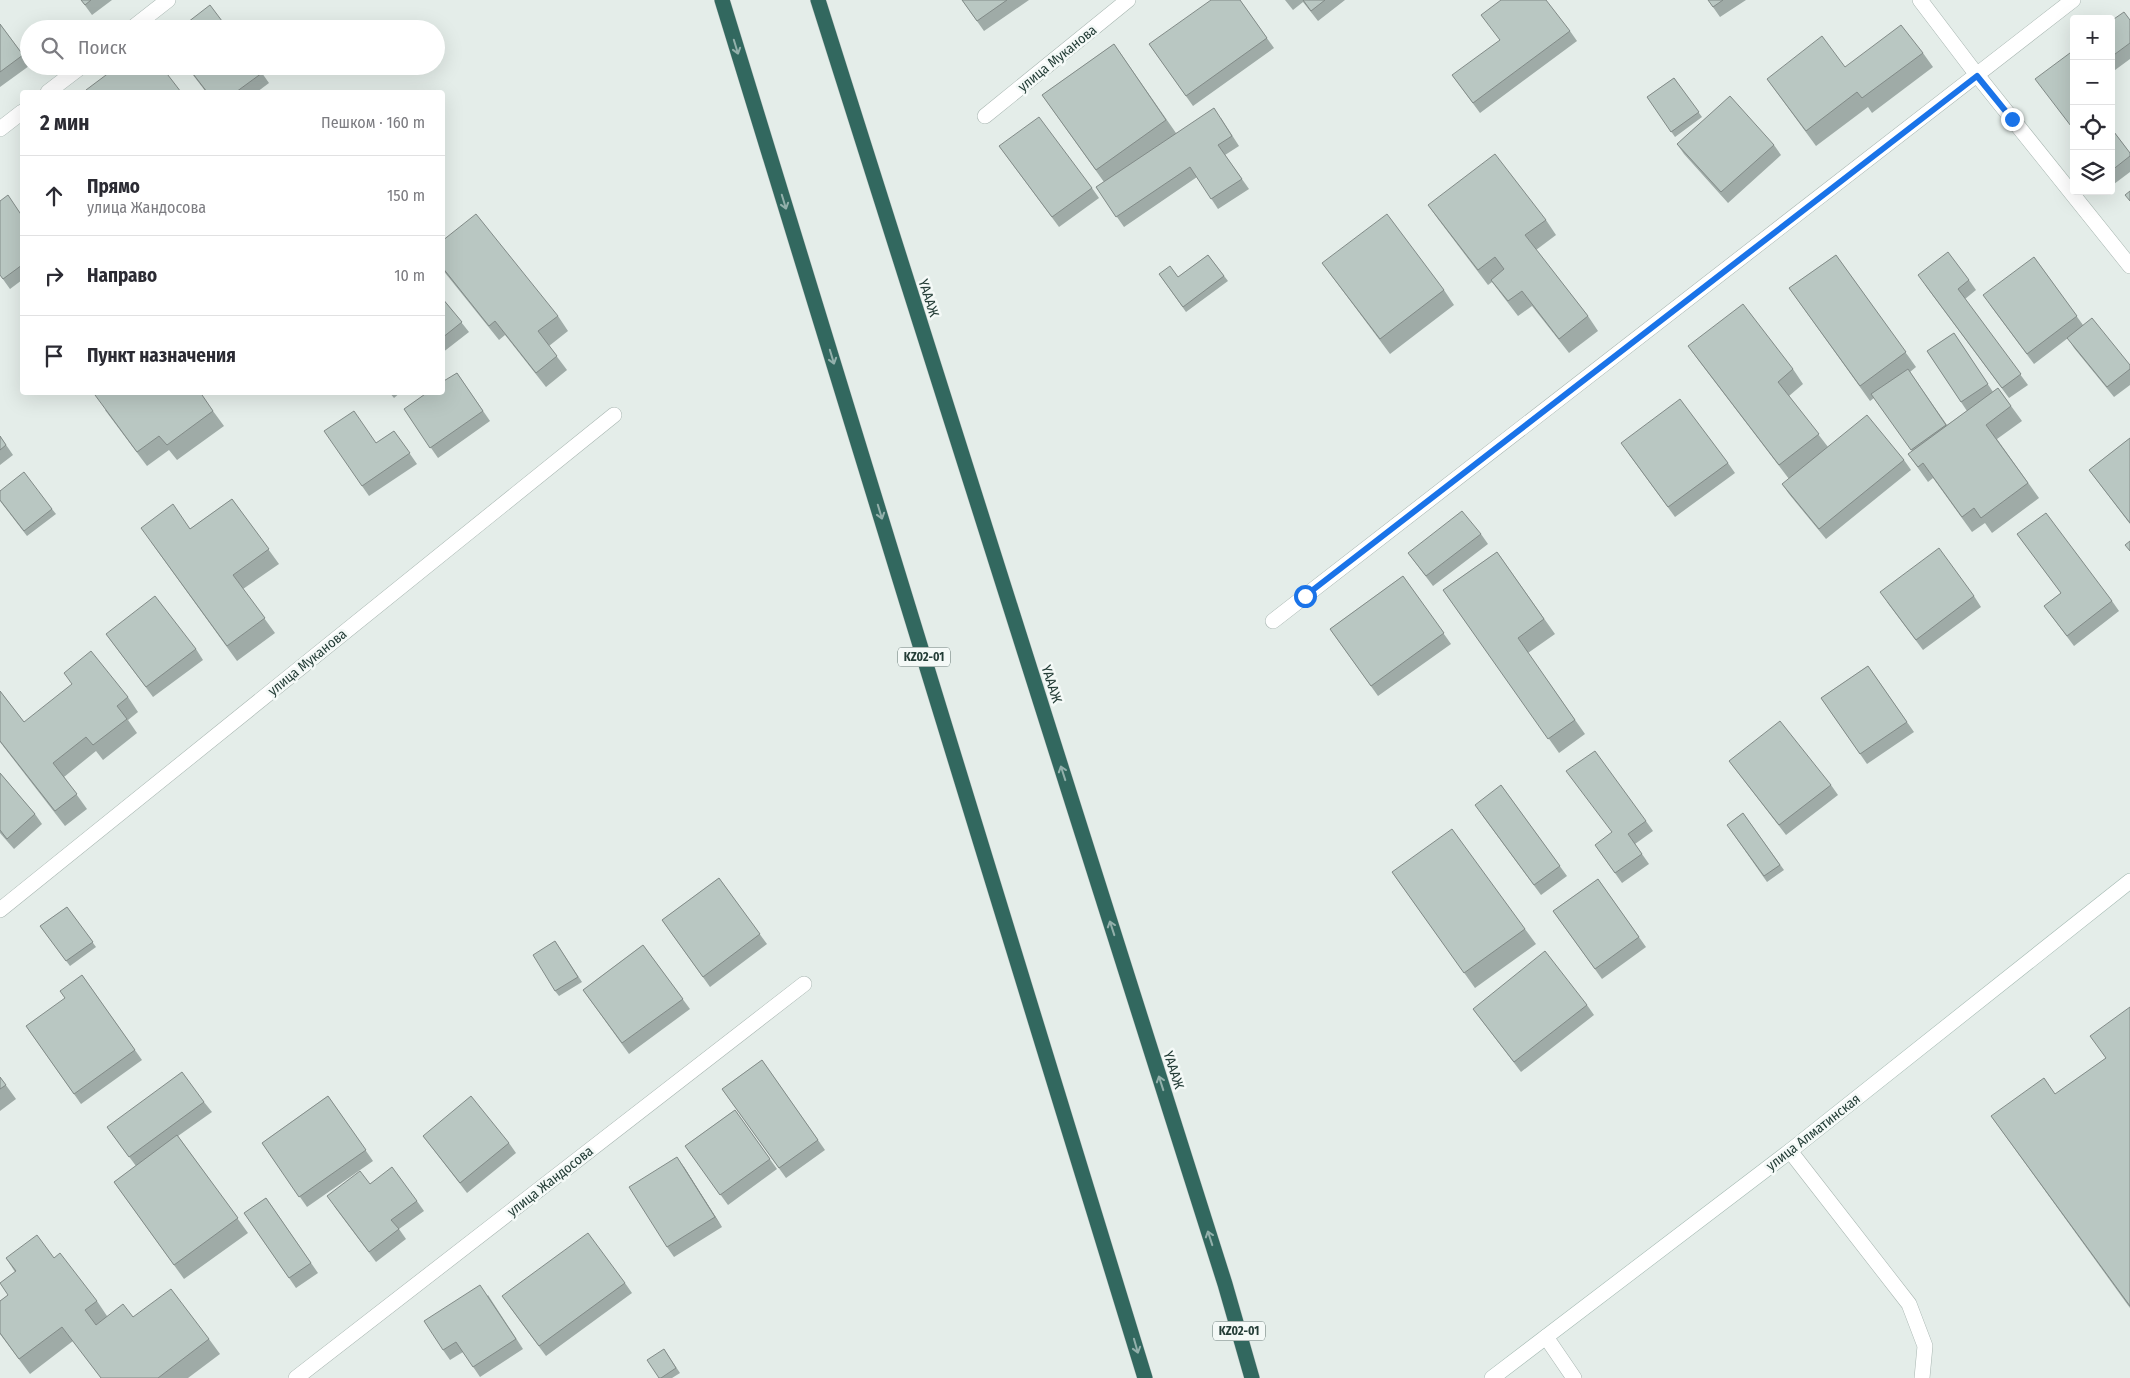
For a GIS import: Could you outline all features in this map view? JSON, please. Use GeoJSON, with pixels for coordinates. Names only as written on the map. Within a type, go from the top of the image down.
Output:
{"type":"FeatureCollection","features":[{"type":"Feature","properties":{"kind":"highway","name":"KZ02-01"},"geometry":{"type":"LineString","coordinates":[[722,0],[1127,1313],[1145,1378]]}},
{"type":"Feature","properties":{"kind":"highway","name":"ҮАААЖ"},"geometry":{"type":"LineString","coordinates":[[818,0],[1225,1284],[1252,1378]]}},
{"type":"Feature","properties":{"kind":"street"},"geometry":{"type":"LineString","coordinates":[[142,20],[168,0]]}},
{"type":"Feature","properties":{"kind":"street","name":"улица Муканова"},"geometry":{"type":"LineString","coordinates":[[985,116],[1128,0]]}},
{"type":"Feature","properties":{"kind":"street"},"geometry":{"type":"LineString","coordinates":[[1920,0],[1977,76],[2130,266]]}},
{"type":"Feature","properties":{"kind":"street"},"geometry":{"type":"LineString","coordinates":[[1273,621],[2073,0]]}},
{"type":"Feature","properties":{"kind":"street"},"geometry":{"type":"LineString","coordinates":[[51,90],[70,75]]}},
{"type":"Feature","properties":{"kind":"street"},"geometry":{"type":"LineString","coordinates":[[0,129],[20,114]]}},
{"type":"Feature","properties":{"kind":"street","name":"улица Муканова"},"geometry":{"type":"LineString","coordinates":[[0,910],[614,415]]}},
{"type":"Feature","properties":{"kind":"street","name":"улица Алматинская"},"geometry":{"type":"LineString","coordinates":[[1492,1378],[1790,1151],[2130,881]]}},
{"type":"Feature","properties":{"kind":"street","name":"улица Жандосова"},"geometry":{"type":"LineString","coordinates":[[296,1378],[804,984]]}},
{"type":"Feature","properties":{"kind":"street"},"geometry":{"type":"LineString","coordinates":[[1790,1151],[1909,1304],[1925,1346],[1922,1378]]}},
{"type":"Feature","properties":{"kind":"street"},"geometry":{"type":"LineString","coordinates":[[1546,1337],[1574,1378]]}},
{"type":"Feature","properties":{"kind":"building"},"geometry":{"type":"Polygon","coordinates":[[[81,0],[91,0],[85,5],[81,0]]]}},
{"type":"Feature","properties":{"kind":"building"},"geometry":{"type":"Polygon","coordinates":[[[962,0],[1007,0],[977,21],[962,0]]]}},
{"type":"Feature","properties":{"kind":"building"},"geometry":{"type":"Polygon","coordinates":[[[1211,0],[1240,0],[1267,38],[1186,96],[1149,44],[1211,0]]]}},
{"type":"Feature","properties":{"kind":"building"},"geometry":{"type":"Polygon","coordinates":[[[1303,0],[1325,0],[1311,11],[1303,0]]]}},
{"type":"Feature","properties":{"kind":"building"},"geometry":{"type":"Polygon","coordinates":[[[1501,0],[1546,0],[1570,31],[1473,103],[1452,75],[1500,40],[1481,15],[1501,0]]]}},
{"type":"Feature","properties":{"kind":"building"},"geometry":{"type":"Polygon","coordinates":[[[1708,0],[1723,0],[1713,7],[1708,0]]]}},
{"type":"Feature","properties":{"kind":"building"},"geometry":{"type":"Polygon","coordinates":[[[210,5],[221,20],[191,20],[210,5]]]}},
{"type":"Feature","properties":{"kind":"building"},"geometry":{"type":"Polygon","coordinates":[[[2124,12],[2130,20],[2130,43],[2115,54],[2115,18],[2124,12]]]}},
{"type":"Feature","properties":{"kind":"building"},"geometry":{"type":"Polygon","coordinates":[[[0,24],[20,51],[20,57],[0,72],[0,24]]]}},
{"type":"Feature","properties":{"kind":"building"},"geometry":{"type":"Polygon","coordinates":[[[1901,25],[1923,53],[1862,98],[1857,92],[1806,131],[1767,79],[1822,36],[1845,67],[1901,25]]]}},
{"type":"Feature","properties":{"kind":"building"},"geometry":{"type":"Polygon","coordinates":[[[1114,44],[1166,120],[1096,170],[1042,95],[1114,44]]]}},
{"type":"Feature","properties":{"kind":"building"},"geometry":{"type":"Polygon","coordinates":[[[2070,53],[2070,125],[2035,79],[2070,53]]]}},
{"type":"Feature","properties":{"kind":"building"},"geometry":{"type":"Polygon","coordinates":[[[106,75],[168,75],[179,90],[86,90],[106,75]]]}},
{"type":"Feature","properties":{"kind":"building"},"geometry":{"type":"Polygon","coordinates":[[[194,75],[259,75],[239,90],[205,90],[194,75]]]}},
{"type":"Feature","properties":{"kind":"building"},"geometry":{"type":"Polygon","coordinates":[[[1674,78],[1699,112],[1671,132],[1647,97],[1674,78]]]}},
{"type":"Feature","properties":{"kind":"building"},"geometry":{"type":"Polygon","coordinates":[[[1730,96],[1774,145],[1721,192],[1677,144],[1730,96]]]}},
{"type":"Feature","properties":{"kind":"building"},"geometry":{"type":"Polygon","coordinates":[[[1214,108],[1232,136],[1218,145],[1242,179],[1211,199],[1190,167],[1116,217],[1096,187],[1214,108]]]}},
{"type":"Feature","properties":{"kind":"building"},"geometry":{"type":"Polygon","coordinates":[[[1039,117],[1092,188],[1052,217],[999,146],[1039,117]]]}},
{"type":"Feature","properties":{"kind":"building"},"geometry":{"type":"Polygon","coordinates":[[[2115,133],[2130,153],[2130,156],[2115,168],[2115,133]]]}},
{"type":"Feature","properties":{"kind":"building"},"geometry":{"type":"Polygon","coordinates":[[[1495,154],[1546,220],[1525,235],[1588,316],[1559,339],[1522,291],[1508,301],[1491,280],[1504,269],[1495,257],[1478,270],[1428,205],[1495,154]]]}},
{"type":"Feature","properties":{"kind":"building"},"geometry":{"type":"Polygon","coordinates":[[[2130,191],[2130,201],[2125,195],[2130,191]]]}},
{"type":"Feature","properties":{"kind":"building"},"geometry":{"type":"Polygon","coordinates":[[[8,195],[20,213],[20,266],[3,279],[0,275],[0,201],[8,195]]]}},
{"type":"Feature","properties":{"kind":"building"},"geometry":{"type":"Polygon","coordinates":[[[476,214],[558,316],[538,331],[557,356],[536,373],[495,321],[489,326],[445,271],[445,239],[476,214]]]}},
{"type":"Feature","properties":{"kind":"building"},"geometry":{"type":"Polygon","coordinates":[[[1387,214],[1444,290],[1380,339],[1322,263],[1387,214]]]}},
{"type":"Feature","properties":{"kind":"building"},"geometry":{"type":"Polygon","coordinates":[[[1948,252],[1969,280],[1958,289],[2021,374],[2002,388],[1918,275],[1948,252]]]}},
{"type":"Feature","properties":{"kind":"building"},"geometry":{"type":"Polygon","coordinates":[[[1208,255],[1224,276],[1183,307],[1159,274],[1170,266],[1178,277],[1208,255]]]}},
{"type":"Feature","properties":{"kind":"building"},"geometry":{"type":"Polygon","coordinates":[[[1836,255],[1906,352],[1860,386],[1789,288],[1836,255]]]}},
{"type":"Feature","properties":{"kind":"building"},"geometry":{"type":"Polygon","coordinates":[[[2034,257],[2077,316],[2027,354],[1983,295],[2034,257]]]}},
{"type":"Feature","properties":{"kind":"building"},"geometry":{"type":"Polygon","coordinates":[[[445,302],[462,322],[445,336],[445,302]]]}},
{"type":"Feature","properties":{"kind":"building"},"geometry":{"type":"Polygon","coordinates":[[[1743,304],[1793,369],[1778,382],[1819,434],[1779,465],[1688,346],[1743,304]]]}},
{"type":"Feature","properties":{"kind":"building"},"geometry":{"type":"Polygon","coordinates":[[[2092,318],[2130,365],[2130,369],[2107,387],[2067,338],[2092,318]]]}},
{"type":"Feature","properties":{"kind":"building"},"geometry":{"type":"Polygon","coordinates":[[[1954,333],[1988,384],[1961,402],[1927,351],[1954,333]]]}},
{"type":"Feature","properties":{"kind":"building"},"geometry":{"type":"Polygon","coordinates":[[[1908,369],[1946,425],[1911,450],[1871,394],[1908,369]]]}},
{"type":"Feature","properties":{"kind":"building"},"geometry":{"type":"Polygon","coordinates":[[[457,373],[483,411],[430,448],[404,409],[424,395],[445,395],[445,380],[457,373]]]}},
{"type":"Feature","properties":{"kind":"building"},"geometry":{"type":"Polygon","coordinates":[[[1998,388],[2011,406],[1986,425],[2028,483],[1981,518],[1974,508],[1962,517],[1923,463],[1918,467],[1908,454],[1998,388]]]}},
{"type":"Feature","properties":{"kind":"building"},"geometry":{"type":"Polygon","coordinates":[[[95,395],[202,395],[213,411],[167,445],[159,436],[137,452],[95,395]]]}},
{"type":"Feature","properties":{"kind":"building"},"geometry":{"type":"Polygon","coordinates":[[[1680,399],[1728,463],[1668,507],[1621,443],[1680,399]]]}},
{"type":"Feature","properties":{"kind":"building"},"geometry":{"type":"Polygon","coordinates":[[[354,411],[376,443],[394,431],[410,453],[362,486],[324,431],[354,411]]]}},
{"type":"Feature","properties":{"kind":"building"},"geometry":{"type":"Polygon","coordinates":[[[1867,415],[1904,460],[1819,529],[1782,484],[1867,415]]]}},
{"type":"Feature","properties":{"kind":"building"},"geometry":{"type":"Polygon","coordinates":[[[0,436],[6,445],[0,450],[0,436]]]}},
{"type":"Feature","properties":{"kind":"building"},"geometry":{"type":"Polygon","coordinates":[[[2130,438],[2130,523],[2089,470],[2130,438]]]}},
{"type":"Feature","properties":{"kind":"building"},"geometry":{"type":"Polygon","coordinates":[[[24,472],[52,509],[24,531],[0,500],[0,491],[24,472]]]}},
{"type":"Feature","properties":{"kind":"building"},"geometry":{"type":"Polygon","coordinates":[[[232,499],[269,549],[233,575],[265,618],[227,646],[141,528],[173,504],[190,529],[232,499]]]}},
{"type":"Feature","properties":{"kind":"building"},"geometry":{"type":"Polygon","coordinates":[[[1462,511],[1481,534],[1426,576],[1408,553],[1462,511]]]}},
{"type":"Feature","properties":{"kind":"building"},"geometry":{"type":"Polygon","coordinates":[[[2046,513],[2112,601],[2067,636],[2044,606],[2061,593],[2017,534],[2046,513]]]}},
{"type":"Feature","properties":{"kind":"building"},"geometry":{"type":"Polygon","coordinates":[[[2130,541],[2130,551],[2125,545],[2130,541]]]}},
{"type":"Feature","properties":{"kind":"building"},"geometry":{"type":"Polygon","coordinates":[[[1939,548],[1974,596],[1916,640],[1880,592],[1939,548]]]}},
{"type":"Feature","properties":{"kind":"building"},"geometry":{"type":"Polygon","coordinates":[[[1497,552],[1544,619],[1518,638],[1575,720],[1548,739],[1443,590],[1497,552]]]}},
{"type":"Feature","properties":{"kind":"building"},"geometry":{"type":"Polygon","coordinates":[[[1403,576],[1444,633],[1371,686],[1330,629],[1403,576]]]}},
{"type":"Feature","properties":{"kind":"building"},"geometry":{"type":"Polygon","coordinates":[[[155,596],[196,649],[146,687],[106,634],[155,596]]]}},
{"type":"Feature","properties":{"kind":"building"},"geometry":{"type":"Polygon","coordinates":[[[91,651],[128,697],[117,706],[127,719],[93,745],[86,737],[53,763],[77,794],[55,811],[0,741],[0,691],[24,722],[72,684],[64,673],[91,651]]]}},
{"type":"Feature","properties":{"kind":"building"},"geometry":{"type":"Polygon","coordinates":[[[1868,666],[1907,722],[1860,754],[1821,698],[1868,666]]]}},
{"type":"Feature","properties":{"kind":"building"},"geometry":{"type":"Polygon","coordinates":[[[1780,721],[1831,785],[1779,825],[1729,761],[1780,721]]]}},
{"type":"Feature","properties":{"kind":"building"},"geometry":{"type":"Polygon","coordinates":[[[1595,751],[1646,821],[1628,834],[1642,854],[1615,873],[1595,845],[1612,832],[1566,771],[1595,751]]]}},
{"type":"Feature","properties":{"kind":"building"},"geometry":{"type":"Polygon","coordinates":[[[0,773],[35,814],[7,839],[0,830],[0,773]]]}},
{"type":"Feature","properties":{"kind":"building"},"geometry":{"type":"Polygon","coordinates":[[[1501,785],[1560,866],[1534,885],[1475,805],[1501,785]]]}},
{"type":"Feature","properties":{"kind":"building"},"geometry":{"type":"Polygon","coordinates":[[[1743,813],[1780,865],[1764,876],[1727,825],[1743,813]]]}},
{"type":"Feature","properties":{"kind":"building"},"geometry":{"type":"Polygon","coordinates":[[[1452,829],[1525,929],[1464,973],[1392,872],[1452,829]]]}},
{"type":"Feature","properties":{"kind":"building"},"geometry":{"type":"Polygon","coordinates":[[[719,878],[760,934],[703,977],[662,920],[719,878]]]}},
{"type":"Feature","properties":{"kind":"building"},"geometry":{"type":"Polygon","coordinates":[[[1598,879],[1639,937],[1595,969],[1553,911],[1598,879]]]}},
{"type":"Feature","properties":{"kind":"building"},"geometry":{"type":"Polygon","coordinates":[[[67,907],[93,942],[66,961],[40,926],[67,907]]]}},
{"type":"Feature","properties":{"kind":"building"},"geometry":{"type":"Polygon","coordinates":[[[555,941],[578,977],[555,991],[533,955],[555,941]]]}},
{"type":"Feature","properties":{"kind":"building"},"geometry":{"type":"Polygon","coordinates":[[[643,945],[683,999],[622,1043],[583,990],[643,945]]]}},
{"type":"Feature","properties":{"kind":"building"},"geometry":{"type":"Polygon","coordinates":[[[1545,951],[1587,1005],[1514,1062],[1473,1009],[1545,951]]]}},
{"type":"Feature","properties":{"kind":"building"},"geometry":{"type":"Polygon","coordinates":[[[82,975],[135,1050],[74,1094],[26,1026],[65,998],[60,991],[82,975]]]}},
{"type":"Feature","properties":{"kind":"building"},"geometry":{"type":"Polygon","coordinates":[[[2130,1007],[2130,1306],[1991,1116],[2044,1078],[2055,1094],[2106,1058],[2090,1036],[2130,1007]]]}},
{"type":"Feature","properties":{"kind":"building"},"geometry":{"type":"Polygon","coordinates":[[[762,1060],[818,1140],[779,1168],[722,1089],[762,1060]]]}},
{"type":"Feature","properties":{"kind":"building"},"geometry":{"type":"Polygon","coordinates":[[[182,1072],[204,1102],[129,1157],[107,1127],[182,1072]]]}},
{"type":"Feature","properties":{"kind":"building"},"geometry":{"type":"Polygon","coordinates":[[[0,1077],[6,1085],[0,1089],[0,1077]]]}},
{"type":"Feature","properties":{"kind":"building"},"geometry":{"type":"Polygon","coordinates":[[[328,1096],[366,1150],[299,1197],[262,1143],[328,1096]]]}},
{"type":"Feature","properties":{"kind":"building"},"geometry":{"type":"Polygon","coordinates":[[[471,1096],[509,1143],[460,1183],[423,1136],[471,1096]]]}},
{"type":"Feature","properties":{"kind":"building"},"geometry":{"type":"Polygon","coordinates":[[[735,1110],[770,1159],[720,1195],[685,1146],[735,1110]]]}},
{"type":"Feature","properties":{"kind":"building"},"geometry":{"type":"Polygon","coordinates":[[[177,1135],[238,1218],[174,1265],[114,1182],[177,1135]]]}},
{"type":"Feature","properties":{"kind":"building"},"geometry":{"type":"Polygon","coordinates":[[[677,1157],[715,1217],[667,1247],[629,1187],[677,1157]]]}},
{"type":"Feature","properties":{"kind":"building"},"geometry":{"type":"Polygon","coordinates":[[[392,1167],[417,1201],[391,1220],[399,1229],[369,1252],[327,1196],[360,1171],[370,1184],[392,1167]]]}},
{"type":"Feature","properties":{"kind":"building"},"geometry":{"type":"Polygon","coordinates":[[[266,1198],[311,1263],[289,1278],[244,1213],[266,1198]]]}},
{"type":"Feature","properties":{"kind":"building"},"geometry":{"type":"Polygon","coordinates":[[[588,1233],[625,1283],[539,1346],[502,1296],[588,1233]]]}},
{"type":"Feature","properties":{"kind":"building"},"geometry":{"type":"Polygon","coordinates":[[[37,1235],[54,1258],[60,1253],[97,1301],[85,1310],[96,1325],[123,1304],[133,1317],[171,1289],[209,1339],[158,1378],[101,1378],[62,1327],[19,1359],[0,1333],[0,1301],[8,1295],[0,1283],[16,1271],[6,1258],[37,1235]]]}},
{"type":"Feature","properties":{"kind":"building"},"geometry":{"type":"Polygon","coordinates":[[[480,1285],[516,1339],[473,1367],[456,1342],[443,1350],[424,1321],[480,1285]]]}},
{"type":"Feature","properties":{"kind":"building"},"geometry":{"type":"Polygon","coordinates":[[[664,1349],[676,1368],[659,1378],[647,1360],[664,1349]]]}},
{"type":"Feature","properties":{"kind":"route"},"geometry":{"type":"LineString","coordinates":[[1305,596],[1977,76],[2012,119]]}}]}
